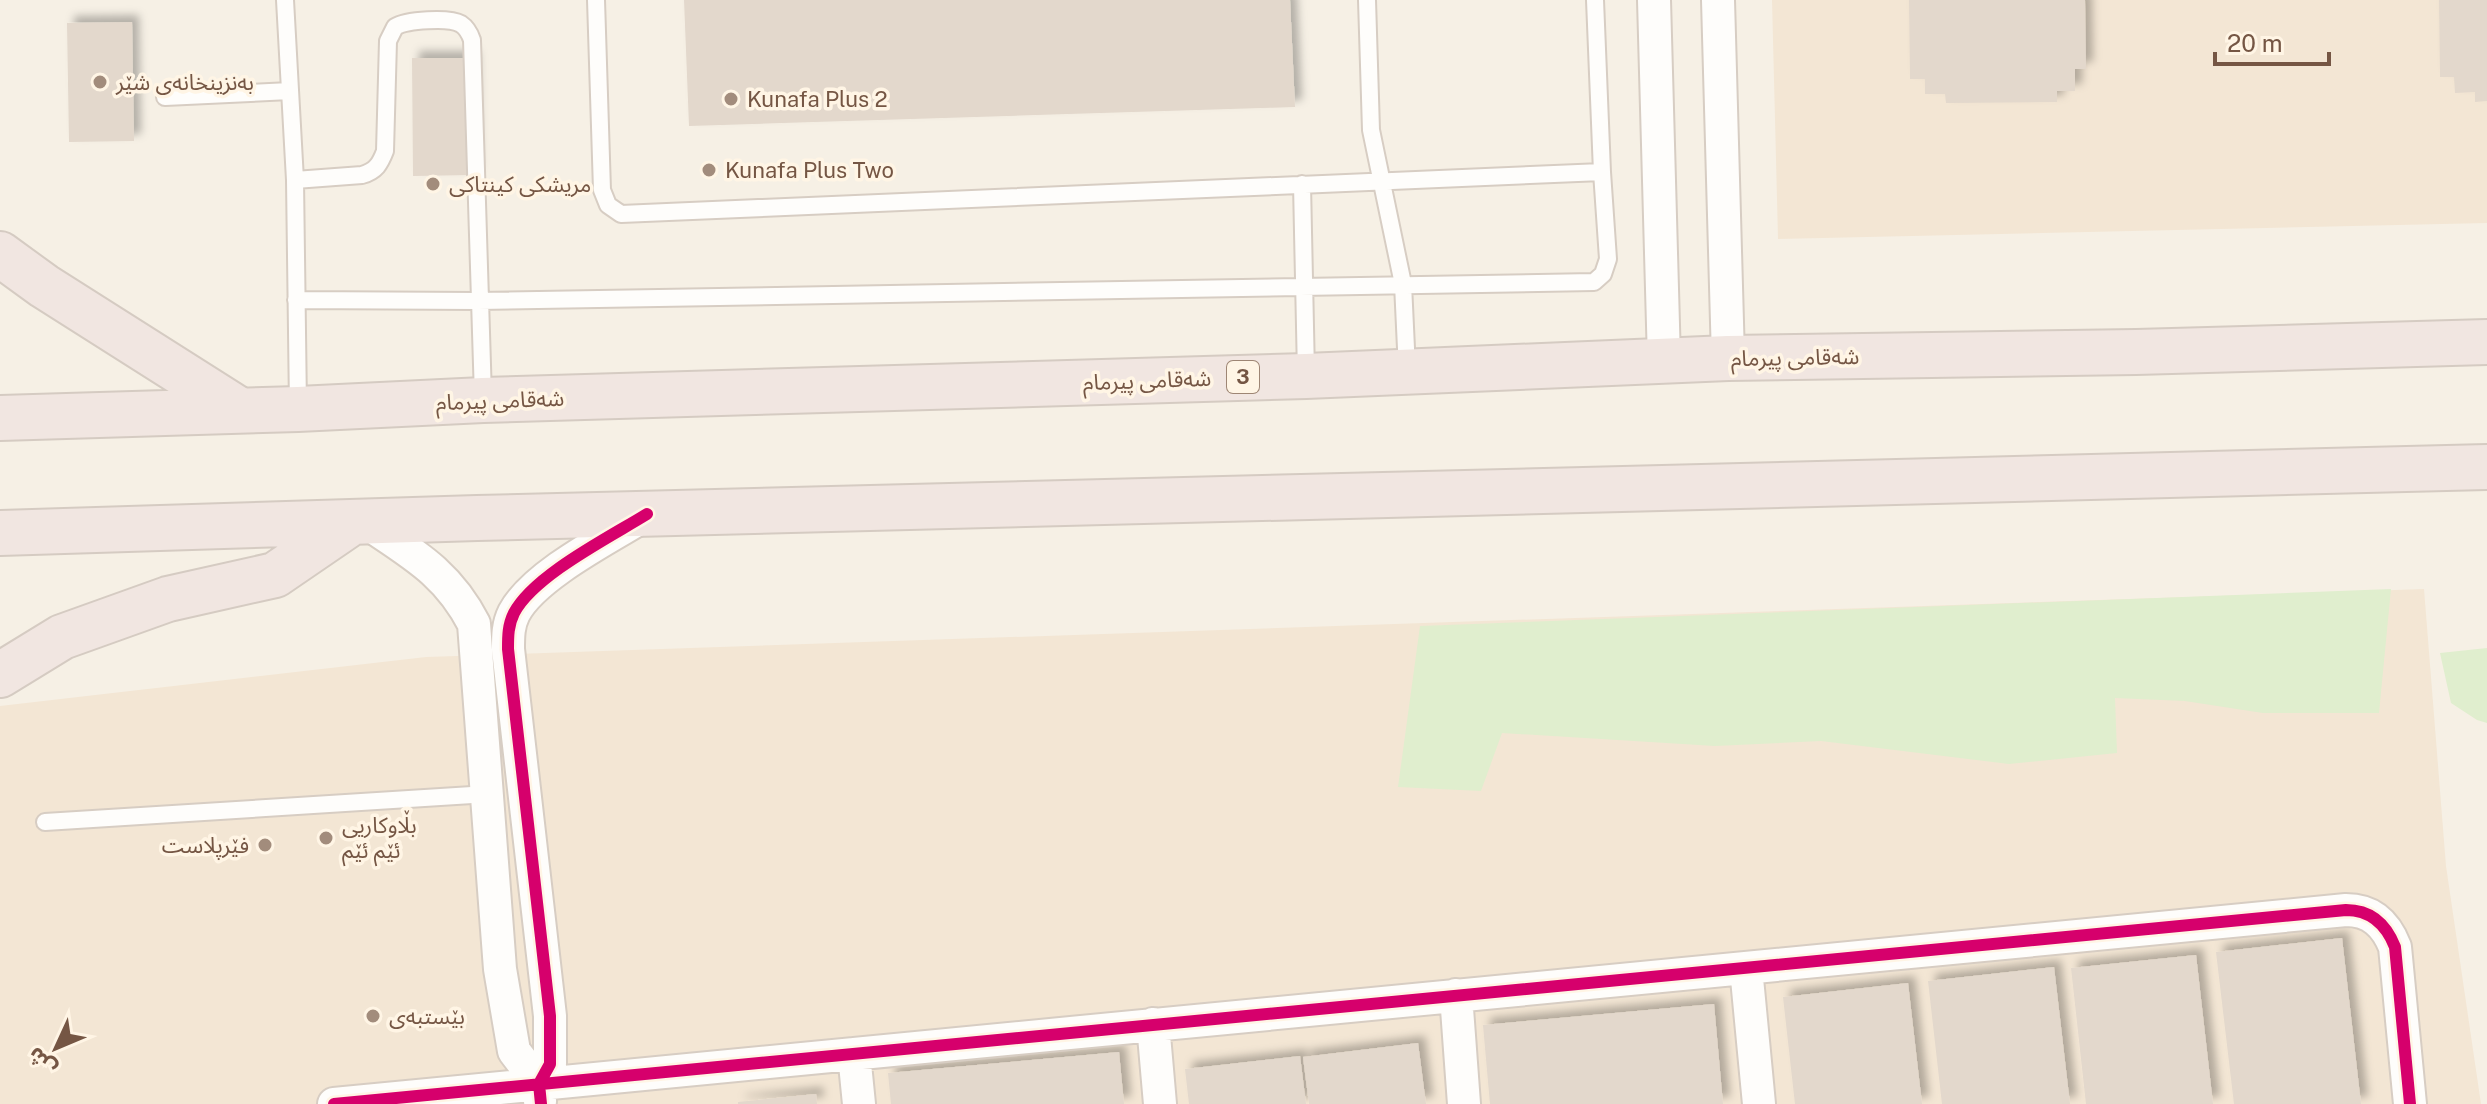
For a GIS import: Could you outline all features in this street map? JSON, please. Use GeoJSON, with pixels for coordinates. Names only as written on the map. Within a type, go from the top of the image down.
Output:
{"type":"FeatureCollection","features":[{"type":"Feature","properties":{"kind":"highway"},"geometry":{"type":"LineString","coordinates":[[0,254],[44,286],[238,409]]}},
{"type":"Feature","properties":{"kind":"highway","name":"شەقامی پیرمام"},"geometry":{"type":"LineString","coordinates":[[0,418],[483,400],[1306,376],[1728,358],[2136,352],[2487,342]]}},
{"type":"Feature","properties":{"kind":"highway"},"geometry":{"type":"LineString","coordinates":[[0,533],[2487,467]]}},
{"type":"Feature","properties":{"kind":"highway"},"geometry":{"type":"LineString","coordinates":[[0,675],[62,637],[168,599],[275,575],[359,523]]}},
{"type":"Feature","properties":{"kind":"street"},"geometry":{"type":"LineString","coordinates":[[1654,0],[1664,361]]}},
{"type":"Feature","properties":{"kind":"street"},"geometry":{"type":"LineString","coordinates":[[1718,0],[1728,358]]}},
{"type":"Feature","properties":{"kind":"street"},"geometry":{"type":"LineString","coordinates":[[540,1094],[550,1064],[550,1016],[508,628],[515,611],[535,588],[569,561],[647,514]]}},
{"type":"Feature","properties":{"kind":"street"},"geometry":{"type":"LineString","coordinates":[[359,523],[420,559],[445,580],[461,597],[474,624],[500,969],[514,1051],[540,1094]]}},
{"type":"Feature","properties":{"kind":"street"},"geometry":{"type":"LineString","coordinates":[[334,1104],[540,1094],[854,1054],[2357,910],[2368,913],[2385,927],[2395,947],[2410,1104]]}},
{"type":"Feature","properties":{"kind":"street"},"geometry":{"type":"LineString","coordinates":[[1746,968],[1759,1104]]}},
{"type":"Feature","properties":{"kind":"street"},"geometry":{"type":"LineString","coordinates":[[1456,995],[1464,1104]]}},
{"type":"Feature","properties":{"kind":"street"},"geometry":{"type":"LineString","coordinates":[[1153,1024],[1160,1104]]}},
{"type":"Feature","properties":{"kind":"street"},"geometry":{"type":"LineString","coordinates":[[854,1054],[859,1104]]}},
{"type":"Feature","properties":{"kind":"lane"},"geometry":{"type":"LineString","coordinates":[[285,0],[295,180],[298,409]]}},
{"type":"Feature","properties":{"kind":"lane"},"geometry":{"type":"LineString","coordinates":[[596,0],[602,190],[608,205],[621,214],[1602,172]]}},
{"type":"Feature","properties":{"kind":"lane"},"geometry":{"type":"LineString","coordinates":[[1367,0],[1371,130],[1403,284],[1408,371]]}},
{"type":"Feature","properties":{"kind":"lane"},"geometry":{"type":"LineString","coordinates":[[296,300],[478,301],[1594,282],[1603,274],[1608,259],[1595,0]]}},
{"type":"Feature","properties":{"kind":"lane"},"geometry":{"type":"LineString","coordinates":[[295,180],[371,173],[381,164],[385,151],[390,34],[401,23],[453,21],[460,23],[470,33],[483,400]]}},
{"type":"Feature","properties":{"kind":"lane"},"geometry":{"type":"LineString","coordinates":[[165,97],[290,91]]}},
{"type":"Feature","properties":{"kind":"lane"},"geometry":{"type":"LineString","coordinates":[[1302,184],[1306,376]]}},
{"type":"Feature","properties":{"kind":"lane"},"geometry":{"type":"LineString","coordinates":[[45,822],[488,794]]}},
{"type":"Feature","properties":{"kind":"shaded area"},"geometry":{"type":"Polygon","coordinates":[[[1772,0],[2487,0],[2487,223],[1778,239],[1772,0]]]}},
{"type":"Feature","properties":{"kind":"shaded area"},"geometry":{"type":"Polygon","coordinates":[[[2424,589],[2446,866],[2481,1104],[0,1104],[0,706],[426,657],[2424,589]]]}},
{"type":"Feature","properties":{"kind":"green space"},"geometry":{"type":"Polygon","coordinates":[[[2391,589],[2379,713],[2263,713],[2185,701],[2115,698],[2117,753],[2009,764],[1821,741],[1715,746],[1502,733],[1481,791],[1398,787],[1420,626],[2391,589]]]}},
{"type":"Feature","properties":{"kind":"green space"},"geometry":{"type":"Polygon","coordinates":[[[2487,648],[2487,723],[2451,703],[2440,653],[2487,648]]]}},
{"type":"Feature","properties":{"kind":"building"},"geometry":{"type":"Polygon","coordinates":[[[684,0],[1290,0],[1295,107],[689,126],[684,0]]]}},
{"type":"Feature","properties":{"kind":"building"},"geometry":{"type":"Polygon","coordinates":[[[1909,0],[2085,0],[2086,69],[2075,69],[2075,91],[2057,91],[2057,102],[1946,103],[1945,94],[1925,94],[1925,79],[1910,79],[1909,0]]]}},
{"type":"Feature","properties":{"kind":"building"},"geometry":{"type":"Polygon","coordinates":[[[2439,0],[2487,0],[2487,101],[2475,102],[2475,92],[2455,93],[2454,77],[2440,77],[2439,0]]]}},
{"type":"Feature","properties":{"kind":"building","name":"بەنزینخانەی شێر"},"geometry":{"type":"Polygon","coordinates":[[[132,22],[134,141],[69,142],[67,23],[132,22]]]}},
{"type":"Feature","properties":{"kind":"building"},"geometry":{"type":"Polygon","coordinates":[[[412,58],[472,58],[473,175],[413,176],[412,58]]]}},
{"type":"Feature","properties":{"kind":"building"},"geometry":{"type":"Polygon","coordinates":[[[2342,938],[2361,1104],[2234,1104],[2216,952],[2342,938]]]}},
{"type":"Feature","properties":{"kind":"building"},"geometry":{"type":"Polygon","coordinates":[[[2196,955],[2213,1104],[2086,1104],[2071,968],[2196,955]]]}},
{"type":"Feature","properties":{"kind":"building"},"geometry":{"type":"Polygon","coordinates":[[[2054,967],[2070,1104],[1942,1104],[1928,981],[2054,967]]]}},
{"type":"Feature","properties":{"kind":"building"},"geometry":{"type":"Polygon","coordinates":[[[1908,983],[1922,1104],[1795,1104],[1783,997],[1908,983]]]}},
{"type":"Feature","properties":{"kind":"building"},"geometry":{"type":"Polygon","coordinates":[[[1714,1004],[1723,1104],[1490,1104],[1483,1025],[1714,1004]]]}},
{"type":"Feature","properties":{"kind":"building"},"geometry":{"type":"Polygon","coordinates":[[[1418,1043],[1426,1104],[1309,1104],[1303,1057],[1418,1043]]]}},
{"type":"Feature","properties":{"kind":"building"},"geometry":{"type":"Polygon","coordinates":[[[1119,1052],[1124,1104],[891,1104],[888,1073],[1119,1052]]]}},
{"type":"Feature","properties":{"kind":"building"},"geometry":{"type":"Polygon","coordinates":[[[1300,1056],[1306,1104],[1189,1104],[1185,1069],[1300,1056]]]}},
{"type":"Feature","properties":{"kind":"building"},"geometry":{"type":"Polygon","coordinates":[[[816,1094],[817,1104],[738,1104],[738,1102],[816,1094]]]}},
{"type":"Feature","properties":{"kind":"cycle path"},"geometry":{"type":"LineString","coordinates":[[541,1104],[539,1084],[550,1064],[550,1016],[508,649],[509,626],[524,599],[555,571],[647,514]]}},
{"type":"Feature","properties":{"kind":"cycle path"},"geometry":{"type":"LineString","coordinates":[[334,1104],[2346,910],[2363,913],[2376,920],[2395,947],[2410,1104]]}},
{"type":"Feature","properties":{"kind":"place","name":"بەنزینخانەی شێر"},"geometry":{"type":"Point","coordinates":[100,82]}},
{"type":"Feature","properties":{"kind":"place","name":"Kunafa Plus 2"},"geometry":{"type":"Point","coordinates":[731,99]}},
{"type":"Feature","properties":{"kind":"place","name":"Kunafa Plus Two"},"geometry":{"type":"Point","coordinates":[709,170]}},
{"type":"Feature","properties":{"kind":"place","name":"مریشکی کینتاکی"},"geometry":{"type":"Point","coordinates":[433,184]}},
{"type":"Feature","properties":{"kind":"place","name":"بڵاوکاریی ئێم ئێم"},"geometry":{"type":"Point","coordinates":[326,838]}},
{"type":"Feature","properties":{"kind":"place","name":"فێرپلاست"},"geometry":{"type":"Point","coordinates":[265,845]}},
{"type":"Feature","properties":{"kind":"place","name":"بێستبەی"},"geometry":{"type":"Point","coordinates":[373,1016]}}]}
